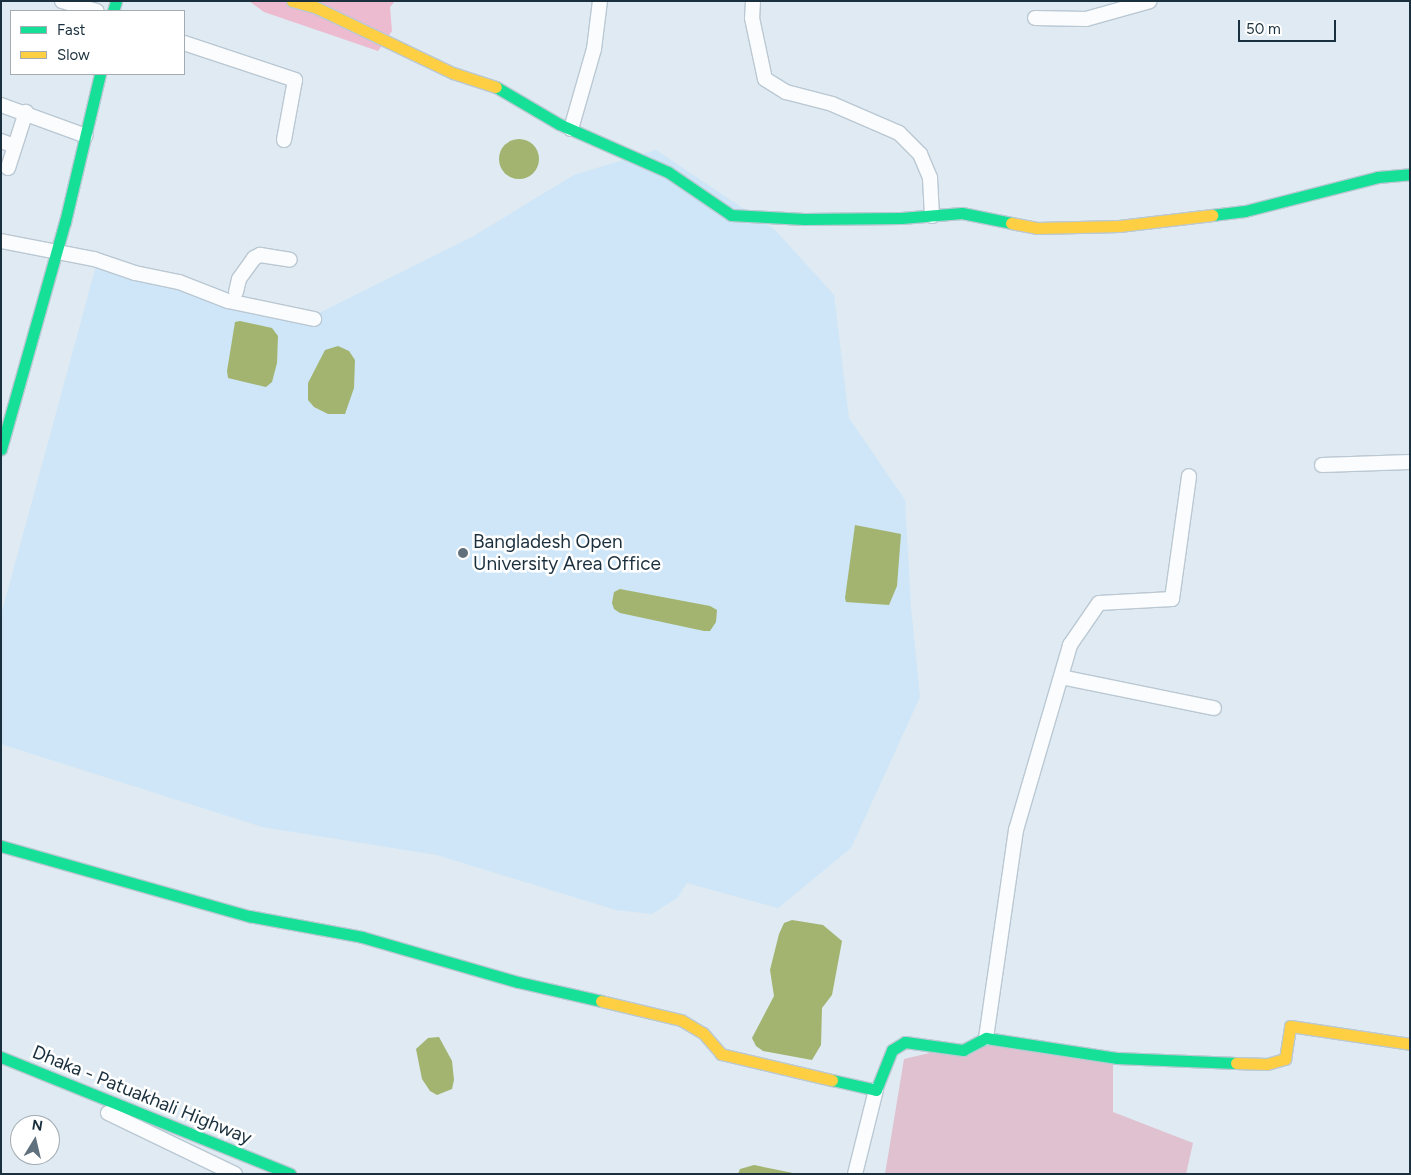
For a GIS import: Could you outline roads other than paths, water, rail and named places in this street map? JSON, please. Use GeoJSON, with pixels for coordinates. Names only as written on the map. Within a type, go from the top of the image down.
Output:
{"type":"FeatureCollection","features":[{"type":"Feature","properties":{"kind":"main road"},"geometry":{"type":"LineString","coordinates":[[292,1],[315,7],[452,73],[502,89],[531,110],[668,172],[731,215],[804,219],[932,216],[962,213],[1038,228],[1119,226],[1245,211],[1378,177],[1410,174]]}},
{"type":"Feature","properties":{"kind":"main road"},"geometry":{"type":"LineString","coordinates":[[1,449],[57,252],[100,75]]}},
{"type":"Feature","properties":{"kind":"main road"},"geometry":{"type":"LineString","coordinates":[[1,846],[250,916],[362,936],[518,982],[681,1020],[703,1032],[721,1054],[876,1090],[892,1050],[905,1042],[963,1050],[986,1038],[1117,1058],[1267,1064],[1285,1059],[1290,1026],[1410,1044]]}},
{"type":"Feature","properties":{"kind":"main road","name":"Dhaka - Patuakhali Highway"},"geometry":{"type":"LineString","coordinates":[[1,1057],[290,1174]]}},
{"type":"Feature","properties":{"kind":"street"},"geometry":{"type":"LineString","coordinates":[[315,7],[330,1]]}},
{"type":"Feature","properties":{"kind":"street"},"geometry":{"type":"LineString","coordinates":[[571,129],[594,48],[600,1]]}},
{"type":"Feature","properties":{"kind":"street"},"geometry":{"type":"LineString","coordinates":[[753,1],[752,18],[765,79],[786,92],[832,104],[899,133],[920,154],[930,178],[932,216]]}},
{"type":"Feature","properties":{"kind":"street"},"geometry":{"type":"LineString","coordinates":[[1035,18],[1086,19],[1150,1]]}},
{"type":"Feature","properties":{"kind":"street"},"geometry":{"type":"LineString","coordinates":[[64,2],[93,10]]}},
{"type":"Feature","properties":{"kind":"street"},"geometry":{"type":"LineString","coordinates":[[185,43],[295,80],[284,140]]}},
{"type":"Feature","properties":{"kind":"street"},"geometry":{"type":"LineString","coordinates":[[1,105],[26,112],[86,136]]}},
{"type":"Feature","properties":{"kind":"street"},"geometry":{"type":"LineString","coordinates":[[8,168],[8,143],[26,112]]}},
{"type":"Feature","properties":{"kind":"street"},"geometry":{"type":"LineString","coordinates":[[1,241],[57,252],[179,282],[228,300],[314,319]]}},
{"type":"Feature","properties":{"kind":"street"},"geometry":{"type":"LineString","coordinates":[[236,292],[239,279],[254,258],[260,255],[290,260]]}},
{"type":"Feature","properties":{"kind":"street"},"geometry":{"type":"LineString","coordinates":[[1322,465],[1410,462]]}},
{"type":"Feature","properties":{"kind":"street"},"geometry":{"type":"LineString","coordinates":[[986,1038],[1016,830],[1070,646],[1099,603],[1172,599],[1189,476]]}},
{"type":"Feature","properties":{"kind":"street"},"geometry":{"type":"LineString","coordinates":[[1061,677],[1214,708]]}},
{"type":"Feature","properties":{"kind":"street"},"geometry":{"type":"LineString","coordinates":[[78,1089],[106,1112],[235,1174]]}},
{"type":"Feature","properties":{"kind":"street"},"geometry":{"type":"LineString","coordinates":[[855,1174],[876,1090]]}},
{"type":"Feature","properties":{"kind":"place","name":"Bangladesh Open University Area Office"},"geometry":{"type":"Point","coordinates":[463,553]}}]}
